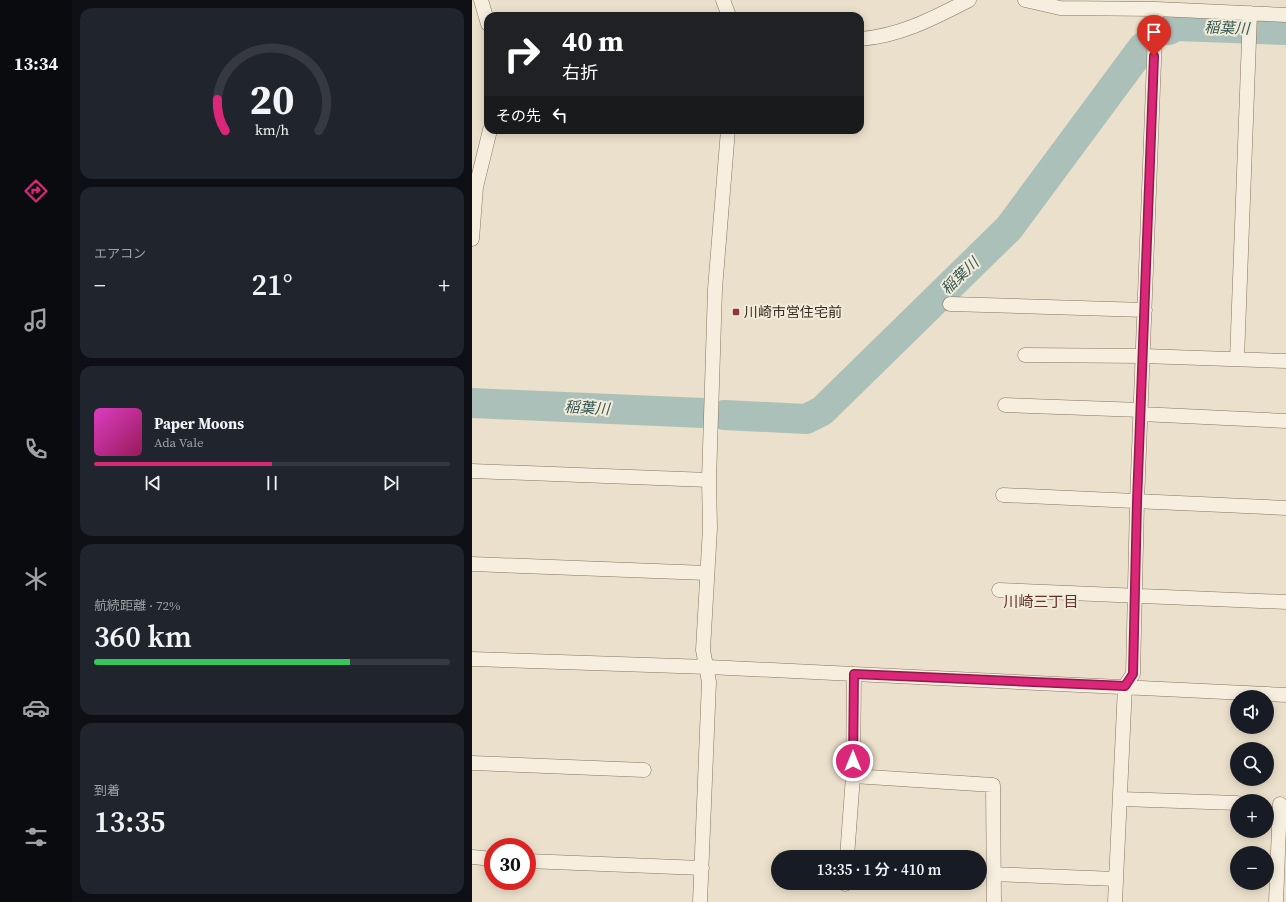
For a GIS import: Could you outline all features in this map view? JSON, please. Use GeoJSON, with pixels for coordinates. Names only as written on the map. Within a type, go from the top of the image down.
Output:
{"type":"FeatureCollection","features":[{"type":"Feature","properties":{"kind":"street"},"geometry":{"type":"LineString","coordinates":[[481,0],[484,12]]}},
{"type":"Feature","properties":{"kind":"street"},"geometry":{"type":"LineString","coordinates":[[723,0],[728,12]]}},
{"type":"Feature","properties":{"kind":"street"},"geometry":{"type":"LineString","coordinates":[[864,38],[900,32],[923,23],[969,0]]}},
{"type":"Feature","properties":{"kind":"street"},"geometry":{"type":"LineString","coordinates":[[1025,0],[1060,8],[1156,9],[1286,15]]}},
{"type":"Feature","properties":{"kind":"street"},"geometry":{"type":"LineString","coordinates":[[1115,902],[1121,799],[1125,686],[1133,674],[1137,502],[1156,9]]}},
{"type":"Feature","properties":{"kind":"street"},"geometry":{"type":"LineString","coordinates":[[1237,358],[1250,13]]}},
{"type":"Feature","properties":{"kind":"street"},"geometry":{"type":"LineString","coordinates":[[472,240],[474,187],[489,134]]}},
{"type":"Feature","properties":{"kind":"street"},"geometry":{"type":"LineString","coordinates":[[700,902],[707,753],[708,667],[704,650],[710,528],[708,480],[715,289],[728,134]]}},
{"type":"Feature","properties":{"kind":"street"},"geometry":{"type":"LineString","coordinates":[[950,304],[1145,310]]}},
{"type":"Feature","properties":{"kind":"street"},"geometry":{"type":"LineString","coordinates":[[1025,355],[1237,358],[1286,361]]}},
{"type":"Feature","properties":{"kind":"street"},"geometry":{"type":"LineString","coordinates":[[1004,405],[1286,421]]}},
{"type":"Feature","properties":{"kind":"street"},"geometry":{"type":"LineString","coordinates":[[472,471],[708,480]]}},
{"type":"Feature","properties":{"kind":"street"},"geometry":{"type":"LineString","coordinates":[[1003,494],[1137,502],[1286,508]]}},
{"type":"Feature","properties":{"kind":"street"},"geometry":{"type":"LineString","coordinates":[[472,564],[707,573]]}},
{"type":"Feature","properties":{"kind":"street"},"geometry":{"type":"LineString","coordinates":[[999,590],[1286,602]]}},
{"type":"Feature","properties":{"kind":"street"},"geometry":{"type":"LineString","coordinates":[[472,659],[708,667],[1286,695]]}},
{"type":"Feature","properties":{"kind":"street"},"geometry":{"type":"LineString","coordinates":[[848,850],[853,776],[854,674]]}},
{"type":"Feature","properties":{"kind":"street"},"geometry":{"type":"LineString","coordinates":[[472,763],[644,770]]}},
{"type":"Feature","properties":{"kind":"street"},"geometry":{"type":"LineString","coordinates":[[853,776],[993,785],[994,902]]}},
{"type":"Feature","properties":{"kind":"street"},"geometry":{"type":"LineString","coordinates":[[1121,799],[1230,803]]}},
{"type":"Feature","properties":{"kind":"street"},"geometry":{"type":"LineString","coordinates":[[1276,902],[1278,804]]}},
{"type":"Feature","properties":{"kind":"street"},"geometry":{"type":"LineString","coordinates":[[472,857],[484,858]]}},
{"type":"Feature","properties":{"kind":"street"},"geometry":{"type":"LineString","coordinates":[[536,861],[702,868]]}},
{"type":"Feature","properties":{"kind":"street"},"geometry":{"type":"LineString","coordinates":[[993,874],[1116,879]]}},
{"type":"Feature","properties":{"kind":"waterway","name":"稲葉川"},"geometry":{"type":"LineString","coordinates":[[1169,30],[1176,26],[1286,30]]}},
{"type":"Feature","properties":{"kind":"waterway","name":"稲葉川"},"geometry":{"type":"LineString","coordinates":[[724,415],[806,419],[822,411],[1009,228],[1143,47]]}},
{"type":"Feature","properties":{"kind":"waterway","name":"稲葉川"},"geometry":{"type":"LineString","coordinates":[[472,403],[703,413]]}},
{"type":"Feature","properties":{"kind":"place","name":"川崎市営住宅前"},"geometry":{"type":"Point","coordinates":[736,312]}},
{"type":"Feature","properties":{"kind":"district","name":"川崎三丁目"},"geometry":{"type":"Point","coordinates":[1041,602]}},
{"type":"Feature","properties":{"kind":"route"},"geometry":{"type":"LineString","coordinates":[[853,761],[854,674],[1125,686],[1133,674],[1137,502],[1154,56]]}}]}
